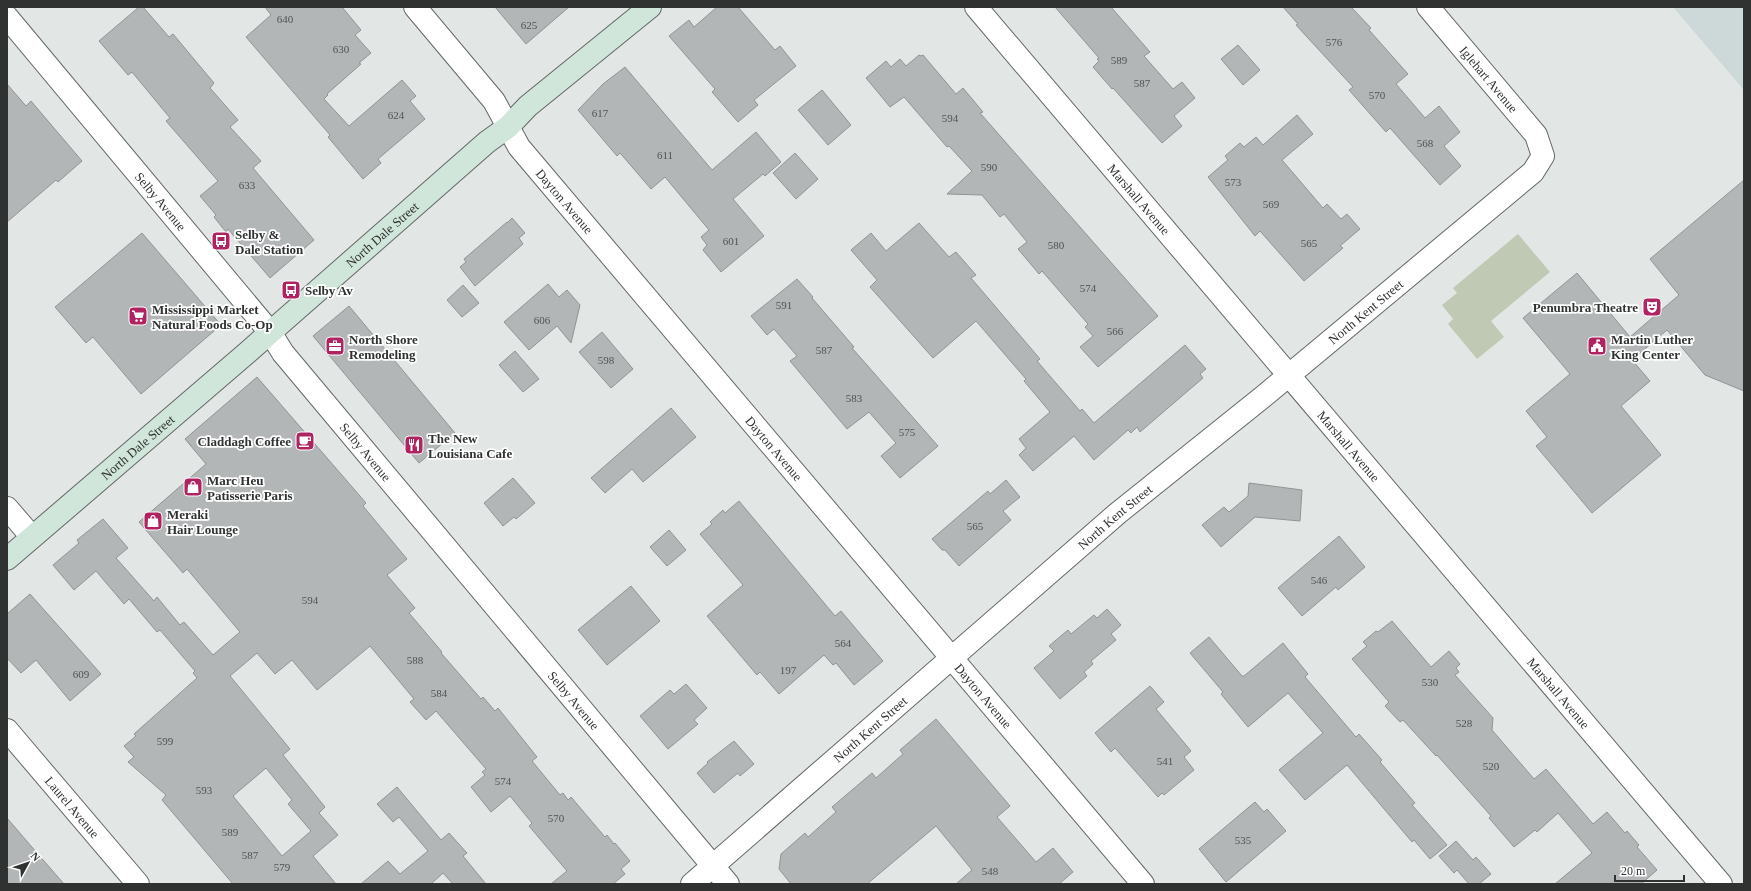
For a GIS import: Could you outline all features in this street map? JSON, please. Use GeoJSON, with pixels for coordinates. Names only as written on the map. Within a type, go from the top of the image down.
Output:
{"type":"FeatureCollection","features":[{"type":"Feature","properties":{"kind":"main road","name":"North Dale Street"},"geometry":{"type":"LineString","coordinates":[[7,559],[488,142],[508,127],[528,106],[650,7]]}},
{"type":"Feature","properties":{"kind":"street","name":"Dayton Avenue"},"geometry":{"type":"LineString","coordinates":[[415,7],[494,101],[524,154],[1143,884]]}},
{"type":"Feature","properties":{"kind":"street","name":"Marshall Avenue"},"geometry":{"type":"LineString","coordinates":[[976,7],[1721,884]]}},
{"type":"Feature","properties":{"kind":"street","name":"Iglehart Avenue"},"geometry":{"type":"LineString","coordinates":[[1428,7],[1536,134],[1543,156]]}},
{"type":"Feature","properties":{"kind":"street","name":"Selby Avenue"},"geometry":{"type":"LineString","coordinates":[[7,17],[270,332],[283,352],[728,884]]}},
{"type":"Feature","properties":{"kind":"street","name":"North Kent Street"},"geometry":{"type":"LineString","coordinates":[[692,884],[1118,513],[1289,375],[1533,172],[1543,156]]}},
{"type":"Feature","properties":{"kind":"street"},"geometry":{"type":"LineString","coordinates":[[7,508],[32,537]]}},
{"type":"Feature","properties":{"kind":"street","name":"Laurel Avenue"},"geometry":{"type":"LineString","coordinates":[[7,730],[138,884]]}},
{"type":"Feature","properties":{"kind":"shaded area"},"geometry":{"type":"Polygon","coordinates":[[[1673,7],[1744,7],[1744,90],[1673,7]]]}},
{"type":"Feature","properties":{"kind":"green space"},"geometry":{"type":"Polygon","coordinates":[[[1518,234],[1550,272],[1491,321],[1504,337],[1477,359],[1448,324],[1453,319],[1442,305],[1457,293],[1453,288],[1518,234]]]}},
{"type":"Feature","properties":{"kind":"building"},"geometry":{"type":"Polygon","coordinates":[[[139,7],[143,7],[169,37],[173,34],[214,83],[210,88],[238,120],[230,127],[261,161],[253,168],[314,240],[270,278],[228,229],[226,232],[214,217],[216,215],[200,196],[218,181],[166,121],[170,118],[132,72],[128,75],[99,41],[139,7]]]}},
{"type":"Feature","properties":{"kind":"building"},"geometry":{"type":"Polygon","coordinates":[[[265,7],[342,7],[361,30],[355,35],[371,53],[359,63],[361,64],[327,94],[328,95],[324,99],[349,126],[402,80],[416,96],[410,101],[425,119],[378,159],[381,163],[363,179],[328,137],[330,135],[246,37],[271,15],[265,7]]]}},
{"type":"Feature","properties":{"kind":"building"},"geometry":{"type":"Polygon","coordinates":[[[495,7],[569,7],[526,44],[495,7]]]}},
{"type":"Feature","properties":{"kind":"building"},"geometry":{"type":"Polygon","coordinates":[[[717,7],[738,7],[775,50],[780,46],[796,66],[754,100],[758,105],[738,122],[712,92],[715,89],[669,36],[689,20],[694,27],[717,7]]]}},
{"type":"Feature","properties":{"kind":"building"},"geometry":{"type":"Polygon","coordinates":[[[1055,7],[1111,7],[1150,52],[1144,56],[1173,89],[1182,82],[1195,98],[1174,116],[1182,126],[1162,143],[1093,67],[1099,61],[1097,59],[1099,58],[1055,7]]]}},
{"type":"Feature","properties":{"kind":"building"},"geometry":{"type":"Polygon","coordinates":[[[1283,7],[1351,7],[1371,28],[1369,30],[1408,74],[1396,84],[1425,118],[1439,106],[1460,132],[1444,146],[1461,166],[1440,185],[1390,128],[1386,132],[1349,90],[1353,87],[1296,25],[1298,24],[1283,7]]]}},
{"type":"Feature","properties":{"kind":"building"},"geometry":{"type":"Polygon","coordinates":[[[1238,45],[1260,70],[1243,85],[1221,59],[1238,45]]]}},
{"type":"Feature","properties":{"kind":"building"},"geometry":{"type":"Polygon","coordinates":[[[919,55],[923,55],[956,94],[963,88],[983,112],[980,113],[1158,316],[1098,367],[1080,347],[1093,336],[1085,327],[1088,324],[1042,271],[1039,274],[1018,249],[1027,242],[1004,214],[1000,217],[982,195],[947,194],[972,171],[949,146],[947,147],[904,97],[890,107],[866,78],[886,61],[891,67],[900,59],[906,66],[919,55]]]}},
{"type":"Feature","properties":{"kind":"building"},"geometry":{"type":"Polygon","coordinates":[[[625,67],[712,170],[756,132],[781,162],[765,176],[763,174],[733,199],[764,236],[721,272],[703,250],[707,245],[701,237],[709,230],[665,177],[651,189],[620,153],[617,156],[578,110],[603,84],[625,67]]]}},
{"type":"Feature","properties":{"kind":"building"},"geometry":{"type":"Polygon","coordinates":[[[7,84],[26,106],[31,101],[82,161],[58,182],[56,180],[7,222],[7,84]]]}},
{"type":"Feature","properties":{"kind":"building"},"geometry":{"type":"Polygon","coordinates":[[[822,90],[851,125],[828,145],[798,110],[822,90]]]}},
{"type":"Feature","properties":{"kind":"building"},"geometry":{"type":"Polygon","coordinates":[[[1297,115],[1313,134],[1282,160],[1323,208],[1327,204],[1341,219],[1347,214],[1360,229],[1340,246],[1343,248],[1304,281],[1260,231],[1255,236],[1208,177],[1228,160],[1225,156],[1240,143],[1244,147],[1256,137],[1263,145],[1297,115]]]}},
{"type":"Feature","properties":{"kind":"building"},"geometry":{"type":"Polygon","coordinates":[[[795,153],[818,179],[796,199],[773,173],[795,153]]]}},
{"type":"Feature","properties":{"kind":"building","name":"Martin Luther King Center"},"geometry":{"type":"Polygon","coordinates":[[[1744,180],[1744,391],[1705,375],[1667,330],[1632,360],[1650,381],[1621,406],[1661,455],[1592,513],[1536,446],[1547,437],[1526,411],[1570,374],[1523,318],[1577,273],[1630,337],[1679,295],[1650,259],[1744,180]]]}},
{"type":"Feature","properties":{"kind":"building"},"geometry":{"type":"Polygon","coordinates":[[[512,218],[525,233],[519,238],[523,244],[475,286],[460,267],[466,262],[464,259],[512,218]]]}},
{"type":"Feature","properties":{"kind":"building"},"geometry":{"type":"Polygon","coordinates":[[[919,223],[949,257],[956,252],[976,275],[971,278],[1040,359],[1037,361],[1080,411],[1082,409],[1094,423],[1185,345],[1206,369],[1200,374],[1203,378],[1140,432],[1137,427],[1131,433],[1128,430],[1094,460],[1074,436],[1033,471],[1019,455],[1026,448],[1019,439],[1050,412],[1024,381],[1026,379],[976,321],[933,358],[870,287],[877,280],[851,250],[871,233],[886,251],[919,223]]]}},
{"type":"Feature","properties":{"kind":"building","name":"Mississippi Market Natural Foods Co-Op"},"geometry":{"type":"Polygon","coordinates":[[[142,233],[221,325],[141,394],[93,337],[86,343],[55,307],[142,233]]]}},
{"type":"Feature","properties":{"kind":"building"},"geometry":{"type":"Polygon","coordinates":[[[797,279],[854,347],[852,348],[938,446],[900,478],[881,456],[896,443],[869,412],[847,429],[790,361],[797,356],[774,329],[767,335],[751,316],[797,279]]]}},
{"type":"Feature","properties":{"kind":"building"},"geometry":{"type":"Polygon","coordinates":[[[548,284],[559,297],[567,290],[580,305],[571,343],[557,326],[529,350],[504,322],[548,284]]]}},
{"type":"Feature","properties":{"kind":"building"},"geometry":{"type":"Polygon","coordinates":[[[463,285],[479,303],[462,317],[447,300],[463,285]]]}},
{"type":"Feature","properties":{"kind":"building"},"geometry":{"type":"Polygon","coordinates":[[[349,306],[455,433],[419,463],[313,336],[349,306]]]}},
{"type":"Feature","properties":{"kind":"building"},"geometry":{"type":"Polygon","coordinates":[[[602,332],[633,369],[611,388],[579,352],[602,332]]]}},
{"type":"Feature","properties":{"kind":"building"},"geometry":{"type":"Polygon","coordinates":[[[515,351],[539,379],[523,392],[499,365],[515,351]]]}},
{"type":"Feature","properties":{"kind":"building"},"geometry":{"type":"Polygon","coordinates":[[[257,377],[366,503],[363,506],[407,559],[387,575],[415,608],[409,613],[481,699],[483,697],[495,711],[498,708],[537,757],[532,761],[560,795],[563,793],[568,800],[571,797],[605,837],[607,835],[630,861],[621,869],[625,874],[613,884],[551,884],[567,871],[529,826],[532,823],[510,796],[491,812],[471,787],[485,775],[482,772],[486,769],[436,711],[426,720],[410,702],[414,699],[370,646],[317,690],[292,660],[275,674],[257,653],[230,676],[290,749],[283,755],[325,807],[319,813],[338,835],[313,856],[336,884],[233,884],[162,800],[166,795],[128,762],[134,757],[124,746],[136,736],[134,734],[197,678],[193,673],[195,671],[160,630],[157,632],[129,599],[124,604],[96,571],[74,590],[53,565],[79,543],[77,540],[103,519],[128,548],[116,558],[154,601],[157,597],[180,625],[184,622],[213,655],[240,632],[187,569],[183,573],[139,522],[206,464],[185,439],[257,377]],[[266,768],[233,796],[282,856],[311,831],[288,804],[292,800],[266,768]]]}},
{"type":"Feature","properties":{"kind":"building"},"geometry":{"type":"Polygon","coordinates":[[[671,408],[696,437],[643,482],[632,469],[605,493],[591,478],[671,408]]]}},
{"type":"Feature","properties":{"kind":"building"},"geometry":{"type":"Polygon","coordinates":[[[513,478],[535,503],[516,519],[514,517],[503,526],[484,503],[513,478]]]}},
{"type":"Feature","properties":{"kind":"building"},"geometry":{"type":"Polygon","coordinates":[[[1006,480],[1020,497],[1003,511],[1011,520],[959,566],[945,550],[942,550],[932,539],[988,491],[990,494],[1006,480]]]}},
{"type":"Feature","properties":{"kind":"building"},"geometry":{"type":"Polygon","coordinates":[[[1249,483],[1302,490],[1300,521],[1255,517],[1221,547],[1202,525],[1224,507],[1229,512],[1248,496],[1249,483]]]}},
{"type":"Feature","properties":{"kind":"building"},"geometry":{"type":"Polygon","coordinates":[[[739,501],[835,616],[841,611],[883,661],[854,685],[836,663],[833,665],[824,655],[779,694],[760,672],[757,675],[707,616],[743,585],[700,534],[712,524],[710,522],[723,510],[725,513],[739,501]]]}},
{"type":"Feature","properties":{"kind":"building"},"geometry":{"type":"Polygon","coordinates":[[[669,530],[686,550],[667,566],[650,547],[669,530]]]}},
{"type":"Feature","properties":{"kind":"building"},"geometry":{"type":"Polygon","coordinates":[[[1339,536],[1365,567],[1338,590],[1336,587],[1302,616],[1278,588],[1339,536]]]}},
{"type":"Feature","properties":{"kind":"building"},"geometry":{"type":"Polygon","coordinates":[[[631,586],[660,621],[607,665],[578,630],[631,586]]]}},
{"type":"Feature","properties":{"kind":"building"},"geometry":{"type":"Polygon","coordinates":[[[30,594],[101,674],[70,701],[36,660],[21,673],[7,658],[7,614],[30,594]]]}},
{"type":"Feature","properties":{"kind":"building"},"geometry":{"type":"Polygon","coordinates":[[[1107,609],[1121,625],[1111,634],[1116,640],[1091,661],[1093,664],[1084,672],[1087,676],[1060,699],[1034,668],[1054,651],[1049,646],[1068,630],[1071,634],[1094,615],[1097,618],[1107,609]]]}},
{"type":"Feature","properties":{"kind":"building"},"geometry":{"type":"Polygon","coordinates":[[[1392,621],[1431,667],[1449,651],[1460,664],[1456,668],[1459,672],[1455,675],[1493,718],[1492,730],[1534,779],[1546,769],[1593,824],[1607,812],[1625,833],[1627,831],[1639,845],[1637,847],[1657,870],[1641,884],[1555,884],[1592,853],[1558,813],[1537,832],[1535,830],[1514,847],[1489,818],[1491,816],[1437,755],[1436,756],[1403,720],[1400,722],[1385,706],[1389,702],[1352,659],[1367,646],[1363,642],[1376,631],[1378,632],[1392,621]]]}},
{"type":"Feature","properties":{"kind":"building"},"geometry":{"type":"Polygon","coordinates":[[[1209,637],[1242,676],[1244,676],[1283,643],[1308,674],[1305,677],[1356,737],[1359,734],[1382,760],[1380,762],[1415,803],[1412,805],[1447,845],[1430,859],[1414,840],[1412,842],[1347,765],[1305,800],[1279,770],[1323,733],[1288,693],[1248,727],[1221,694],[1223,692],[1190,653],[1209,637]]]}},
{"type":"Feature","properties":{"kind":"building"},"geometry":{"type":"Polygon","coordinates":[[[686,684],[707,708],[694,720],[698,724],[668,749],[640,716],[670,690],[674,694],[686,684]]]}},
{"type":"Feature","properties":{"kind":"building"},"geometry":{"type":"Polygon","coordinates":[[[1150,686],[1164,702],[1156,709],[1191,751],[1184,757],[1194,770],[1164,795],[1162,793],[1158,797],[1115,748],[1111,752],[1095,733],[1150,686]]]}},
{"type":"Feature","properties":{"kind":"building"},"geometry":{"type":"Polygon","coordinates":[[[936,719],[1010,806],[997,817],[1036,862],[1053,848],[1073,872],[1059,884],[956,884],[972,870],[936,826],[867,884],[791,884],[779,869],[781,854],[805,833],[808,837],[836,812],[832,807],[872,773],[876,778],[903,754],[900,750],[936,719]]]}},
{"type":"Feature","properties":{"kind":"building"},"geometry":{"type":"Polygon","coordinates":[[[734,741],[754,764],[740,776],[738,773],[714,793],[697,773],[708,763],[707,762],[734,741]]]}},
{"type":"Feature","properties":{"kind":"building"},"geometry":{"type":"Polygon","coordinates":[[[397,787],[441,840],[449,833],[467,853],[463,856],[486,884],[453,884],[443,873],[431,884],[361,884],[388,861],[400,874],[428,851],[399,817],[393,822],[377,804],[397,787]]]}},
{"type":"Feature","properties":{"kind":"building"},"geometry":{"type":"Polygon","coordinates":[[[1255,802],[1264,812],[1267,809],[1286,831],[1226,882],[1199,849],[1255,802]]]}},
{"type":"Feature","properties":{"kind":"building"},"geometry":{"type":"Polygon","coordinates":[[[7,818],[31,846],[64,884],[7,884],[7,818]]]}},
{"type":"Feature","properties":{"kind":"building"},"geometry":{"type":"Polygon","coordinates":[[[1456,841],[1473,860],[1476,857],[1491,874],[1479,884],[1469,884],[1457,870],[1454,873],[1439,856],[1456,841]]]}},
{"type":"Feature","properties":{"kind":"place","name":"Selby & Dale Station"},"geometry":{"type":"Point","coordinates":[221,241]}},
{"type":"Feature","properties":{"kind":"place","name":"Selby Av"},"geometry":{"type":"Point","coordinates":[291,290]}},
{"type":"Feature","properties":{"kind":"place","name":"Penumbra Theatre"},"geometry":{"type":"Point","coordinates":[1652,307]}},
{"type":"Feature","properties":{"kind":"place","name":"Mississippi Market Natural Foods Co-Op"},"geometry":{"type":"Point","coordinates":[138,316]}},
{"type":"Feature","properties":{"kind":"place","name":"North Shore Remodeling"},"geometry":{"type":"Point","coordinates":[335,346]}},
{"type":"Feature","properties":{"kind":"place","name":"Martin Luther King Center"},"geometry":{"type":"Point","coordinates":[1597,346]}},
{"type":"Feature","properties":{"kind":"place","name":"Claddagh Coffee"},"geometry":{"type":"Point","coordinates":[305,441]}},
{"type":"Feature","properties":{"kind":"place","name":"The New Louisiana Cafe"},"geometry":{"type":"Point","coordinates":[414,445]}},
{"type":"Feature","properties":{"kind":"place","name":"Marc Heu Patisserie Paris"},"geometry":{"type":"Point","coordinates":[193,487]}},
{"type":"Feature","properties":{"kind":"place","name":"Meraki Hair Lounge"},"geometry":{"type":"Point","coordinates":[153,521]}}]}
